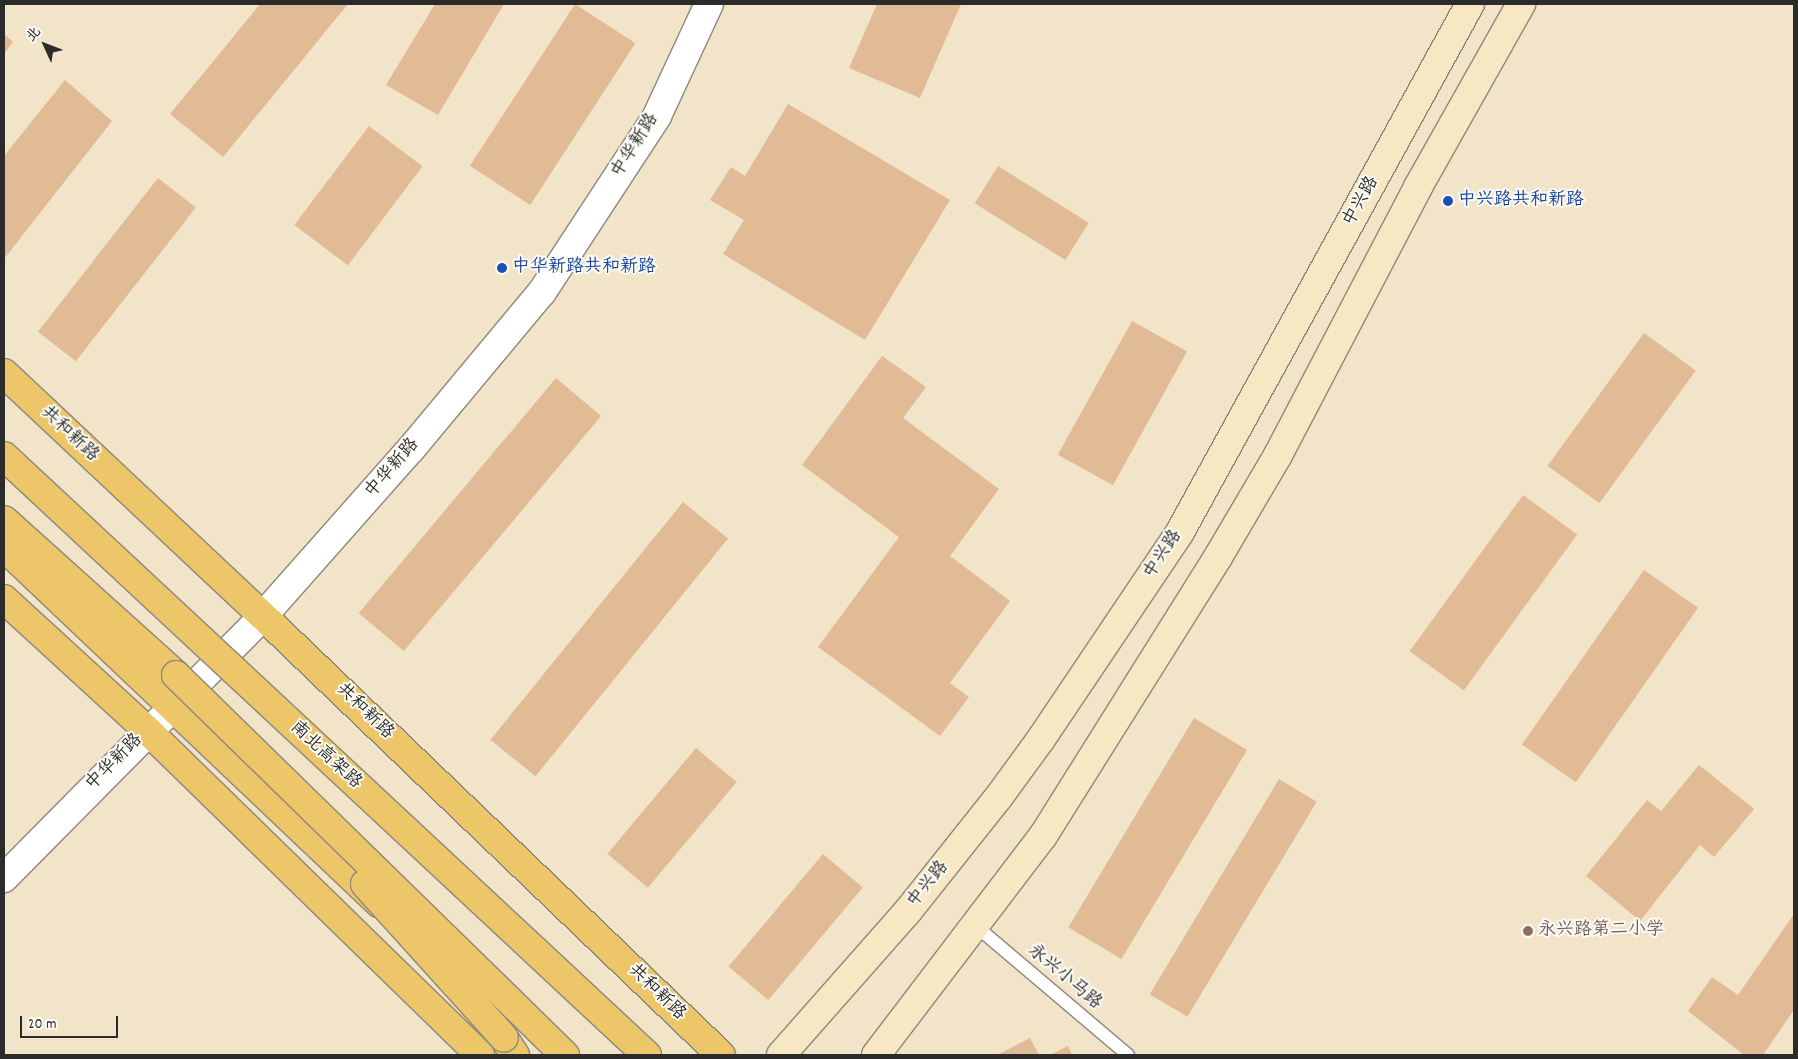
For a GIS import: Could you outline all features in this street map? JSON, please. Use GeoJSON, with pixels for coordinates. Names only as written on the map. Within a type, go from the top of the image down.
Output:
{"type":"FeatureCollection","features":[{"type":"Feature","properties":{"kind":"main road","name":"中兴路"},"geometry":{"type":"LineString","coordinates":[[781,1055],[908,911],[998,798],[1149,578],[1210,482],[1470,4]]}},
{"type":"Feature","properties":{"kind":"main road"},"geometry":{"type":"LineString","coordinates":[[876,1055],[977,927],[1044,836],[1084,766],[1218,557],[1278,455],[1418,186],[1521,4]]}},
{"type":"Feature","properties":{"kind":"main road","name":"共和新路"},"geometry":{"type":"LineString","coordinates":[[4,373],[264,616],[721,1055]]}},
{"type":"Feature","properties":{"kind":"main road","name":"南北高架路"},"geometry":{"type":"LineString","coordinates":[[4,456],[646,1055]]}},
{"type":"Feature","properties":{"kind":"main road"},"geometry":{"type":"LineString","coordinates":[[4,520],[176,676],[565,1055]]}},
{"type":"Feature","properties":{"kind":"main road"},"geometry":{"type":"LineString","coordinates":[[4,547],[173,705],[521,1040],[529,1055]]}},
{"type":"Feature","properties":{"kind":"main road"},"geometry":{"type":"LineString","coordinates":[[4,599],[148,731],[480,1055]]}},
{"type":"Feature","properties":{"kind":"main road"},"geometry":{"type":"LineString","coordinates":[[176,676],[504,1038],[515,1055]]}},
{"type":"Feature","properties":{"kind":"street","name":"中华新路"},"geometry":{"type":"LineString","coordinates":[[4,878],[173,705],[264,616],[411,449],[542,292],[657,116],[709,4]]}},
{"type":"Feature","properties":{"kind":"lane","name":"永兴小马路"},"geometry":{"type":"LineString","coordinates":[[977,927],[1128,1055]]}},
{"type":"Feature","properties":{"kind":"building"},"geometry":{"type":"Polygon","coordinates":[[[260,4],[348,4],[223,157],[170,114],[260,4]]]}},
{"type":"Feature","properties":{"kind":"building"},"geometry":{"type":"Polygon","coordinates":[[[435,4],[504,4],[438,115],[386,85],[435,4]]]}},
{"type":"Feature","properties":{"kind":"building"},"geometry":{"type":"Polygon","coordinates":[[[575,4],[635,43],[530,205],[470,166],[575,4]]]}},
{"type":"Feature","properties":{"kind":"building"},"geometry":{"type":"Polygon","coordinates":[[[877,4],[961,4],[920,98],[849,68],[877,4]]]}},
{"type":"Feature","properties":{"kind":"building"},"geometry":{"type":"Polygon","coordinates":[[[4,34],[13,42],[4,54],[4,34]]]}},
{"type":"Feature","properties":{"kind":"building"},"geometry":{"type":"Polygon","coordinates":[[[65,80],[112,121],[4,259],[4,156],[65,80]]]}},
{"type":"Feature","properties":{"kind":"building"},"geometry":{"type":"Polygon","coordinates":[[[788,104],[950,200],[865,340],[723,254],[744,220],[710,200],[731,167],[745,176],[788,104]]]}},
{"type":"Feature","properties":{"kind":"building"},"geometry":{"type":"Polygon","coordinates":[[[369,126],[423,166],[348,265],[294,225],[369,126]]]}},
{"type":"Feature","properties":{"kind":"building"},"geometry":{"type":"Polygon","coordinates":[[[998,166],[1089,223],[1065,260],[975,203],[998,166]]]}},
{"type":"Feature","properties":{"kind":"building"},"geometry":{"type":"Polygon","coordinates":[[[158,178],[196,208],[76,361],[38,332],[158,178]]]}},
{"type":"Feature","properties":{"kind":"building"},"geometry":{"type":"Polygon","coordinates":[[[1132,321],[1187,352],[1113,485],[1058,455],[1132,321]]]}},
{"type":"Feature","properties":{"kind":"building"},"geometry":{"type":"Polygon","coordinates":[[[1644,333],[1696,371],[1599,503],[1548,466],[1644,333]]]}},
{"type":"Feature","properties":{"kind":"building"},"geometry":{"type":"Polygon","coordinates":[[[882,356],[926,387],[903,418],[999,489],[950,556],[1010,601],[950,683],[969,697],[940,736],[818,647],[899,537],[802,465],[882,356]]]}},
{"type":"Feature","properties":{"kind":"building"},"geometry":{"type":"Polygon","coordinates":[[[556,378],[601,416],[404,651],[359,613],[556,378]]]}},
{"type":"Feature","properties":{"kind":"building"},"geometry":{"type":"Polygon","coordinates":[[[1523,495],[1577,534],[1464,691],[1410,651],[1523,495]]]}},
{"type":"Feature","properties":{"kind":"building"},"geometry":{"type":"Polygon","coordinates":[[[683,502],[728,539],[536,776],[490,740],[683,502]]]}},
{"type":"Feature","properties":{"kind":"building"},"geometry":{"type":"Polygon","coordinates":[[[1644,570],[1698,608],[1576,782],[1522,744],[1644,570]]]}},
{"type":"Feature","properties":{"kind":"building"},"geometry":{"type":"Polygon","coordinates":[[[1194,718],[1247,750],[1121,959],[1068,927],[1194,718]]]}},
{"type":"Feature","properties":{"kind":"building"},"geometry":{"type":"Polygon","coordinates":[[[696,748],[737,782],[648,888],[607,854],[696,748]]]}},
{"type":"Feature","properties":{"kind":"building"},"geometry":{"type":"Polygon","coordinates":[[[1699,765],[1754,809],[1714,857],[1700,845],[1640,921],[1586,876],[1647,800],[1661,811],[1699,765]]]}},
{"type":"Feature","properties":{"kind":"building"},"geometry":{"type":"Polygon","coordinates":[[[1279,779],[1317,802],[1187,1017],[1150,994],[1279,779]]]}},
{"type":"Feature","properties":{"kind":"building"},"geometry":{"type":"Polygon","coordinates":[[[823,854],[863,887],[768,1000],[729,967],[823,854]]]}},
{"type":"Feature","properties":{"kind":"building"},"geometry":{"type":"Polygon","coordinates":[[[1794,914],[1794,1010],[1763,1055],[1744,1055],[1688,1011],[1712,977],[1738,995],[1794,914]]]}},
{"type":"Feature","properties":{"kind":"building"},"geometry":{"type":"Polygon","coordinates":[[[1030,1038],[1039,1055],[997,1055],[1030,1038]]]}},
{"type":"Feature","properties":{"kind":"building"},"geometry":{"type":"Polygon","coordinates":[[[1068,1046],[1072,1055],[1050,1055],[1068,1046]]]}},
{"type":"Feature","properties":{"kind":"place","name":"中兴路共和新路"},"geometry":{"type":"Point","coordinates":[1448,201]}},
{"type":"Feature","properties":{"kind":"place","name":"中华新路共和新路"},"geometry":{"type":"Point","coordinates":[502,268]}},
{"type":"Feature","properties":{"kind":"place","name":"永兴路第二小学"},"geometry":{"type":"Point","coordinates":[1528,931]}}]}
